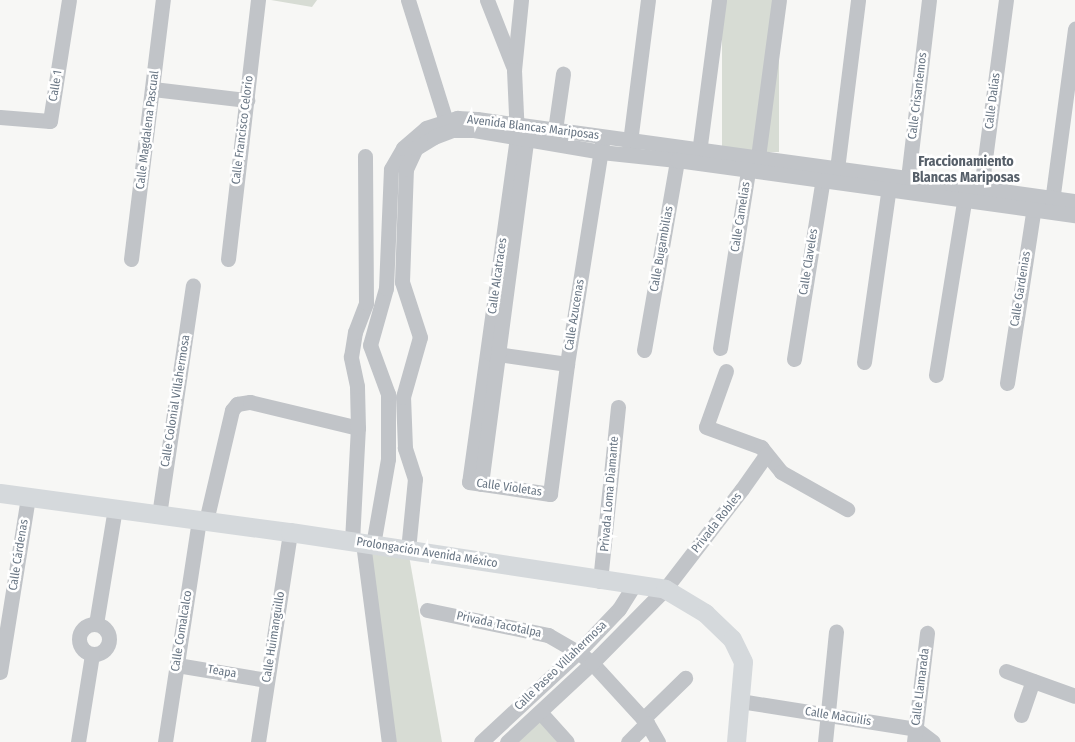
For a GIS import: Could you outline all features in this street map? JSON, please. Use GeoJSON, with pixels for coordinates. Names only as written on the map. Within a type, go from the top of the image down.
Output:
{"type":"FeatureCollection","features":[{"type":"Feature","properties":{"kind":"main road","name":"Prolongación Avenida México"},"geometry":{"type":"LineString","coordinates":[[0,493],[290,532],[665,589],[705,614],[732,639],[743,662],[736,742]]}},
{"type":"Feature","properties":{"kind":"street","name":"Calle 1"},"geometry":{"type":"LineString","coordinates":[[0,117],[50,121],[68,0]]}},
{"type":"Feature","properties":{"kind":"street","name":"Calle Magdalena Pascual"},"geometry":{"type":"LineString","coordinates":[[131,259],[163,0]]}},
{"type":"Feature","properties":{"kind":"street","name":"Calle Francisco Celorio"},"geometry":{"type":"LineString","coordinates":[[228,259],[258,0]]}},
{"type":"Feature","properties":{"kind":"street"},"geometry":{"type":"LineString","coordinates":[[408,0],[446,121]]}},
{"type":"Feature","properties":{"kind":"street","name":"Calle Alcatraces"},"geometry":{"type":"LineString","coordinates":[[487,0],[514,70]]}},
{"type":"Feature","properties":{"kind":"street","name":"Calle Alcatraces"},"geometry":{"type":"LineString","coordinates":[[475,483],[522,132],[514,70],[521,0]]}},
{"type":"Feature","properties":{"kind":"street"},"geometry":{"type":"LineString","coordinates":[[629,147],[648,0]]}},
{"type":"Feature","properties":{"kind":"street"},"geometry":{"type":"LineString","coordinates":[[699,157],[719,0]]}},
{"type":"Feature","properties":{"kind":"street","name":"Calle Camelias"},"geometry":{"type":"LineString","coordinates":[[720,348],[748,171],[758,157],[779,0]]}},
{"type":"Feature","properties":{"kind":"street","name":"Calle Claveles"},"geometry":{"type":"LineString","coordinates":[[794,359],[832,166],[858,0]]}},
{"type":"Feature","properties":{"kind":"street","name":"Calle Crisantemos"},"geometry":{"type":"LineString","coordinates":[[908,184],[930,0]]}},
{"type":"Feature","properties":{"kind":"street","name":"Calle Dalias"},"geometry":{"type":"LineString","coordinates":[[936,375],[973,194],[1006,0]]}},
{"type":"Feature","properties":{"kind":"street"},"geometry":{"type":"LineString","coordinates":[[1051,205],[1075,29]]}},
{"type":"Feature","properties":{"kind":"street"},"geometry":{"type":"LineString","coordinates":[[555,130],[563,74]]}},
{"type":"Feature","properties":{"kind":"street"},"geometry":{"type":"LineString","coordinates":[[153,89],[247,100]]}},
{"type":"Feature","properties":{"kind":"street","name":"Avenida Blancas Mariposas"},"geometry":{"type":"LineString","coordinates":[[363,543],[388,459],[388,394],[370,346],[386,288],[391,169],[403,148],[413,137],[426,128],[457,118],[478,119],[522,132],[699,157],[748,171],[828,182],[889,182],[908,184],[1035,202],[1051,205],[1075,215]]}},
{"type":"Feature","properties":{"kind":"street","name":"Avenida Blancas Mariposas"},"geometry":{"type":"LineString","coordinates":[[408,550],[415,479],[405,448],[404,396],[420,337],[402,282],[406,169],[416,148],[434,137],[452,130],[522,132],[555,130],[602,144]]}},
{"type":"Feature","properties":{"kind":"street","name":"Calle Azucenas"},"geometry":{"type":"LineString","coordinates":[[550,494],[567,364],[602,144]]}},
{"type":"Feature","properties":{"kind":"street","name":"Calle Bugambilias"},"geometry":{"type":"LineString","coordinates":[[644,350],[678,154]]}},
{"type":"Feature","properties":{"kind":"street"},"geometry":{"type":"LineString","coordinates":[[365,156],[366,303],[355,332],[351,357],[357,386],[363,543],[390,742]]}},
{"type":"Feature","properties":{"kind":"street","name":"Avenida Blancas Mariposas"},"geometry":{"type":"LineString","coordinates":[[699,157],[758,157],[832,166],[889,182]]}},
{"type":"Feature","properties":{"kind":"street"},"geometry":{"type":"LineString","coordinates":[[864,362],[889,182]]}},
{"type":"Feature","properties":{"kind":"street","name":"Avenida Blancas Mariposas"},"geometry":{"type":"LineString","coordinates":[[1051,205],[1075,201]]}},
{"type":"Feature","properties":{"kind":"street","name":"Calle Gardenias"},"geometry":{"type":"LineString","coordinates":[[1007,383],[1035,202]]}},
{"type":"Feature","properties":{"kind":"street","name":"Calle Colonial Villahermosa"},"geometry":{"type":"LineString","coordinates":[[159,515],[193,286]]}},
{"type":"Feature","properties":{"kind":"street"},"geometry":{"type":"LineString","coordinates":[[493,353],[567,364]]}},
{"type":"Feature","properties":{"kind":"street"},"geometry":{"type":"LineString","coordinates":[[726,371],[706,427],[761,447],[781,472],[847,509]]}},
{"type":"Feature","properties":{"kind":"street","name":"Calle Comalcalco"},"geometry":{"type":"LineString","coordinates":[[165,742],[202,520],[232,410],[238,404],[250,402],[358,428]]}},
{"type":"Feature","properties":{"kind":"street","name":"Privada Loma Diamante"},"geometry":{"type":"LineString","coordinates":[[600,580],[607,536],[618,407]]}},
{"type":"Feature","properties":{"kind":"street","name":"Privada Robles"},"geometry":{"type":"LineString","coordinates":[[665,589],[742,490],[766,455]]}},
{"type":"Feature","properties":{"kind":"street","name":"Calle Violetas"},"geometry":{"type":"LineString","coordinates":[[475,483],[550,494]]}},
{"type":"Feature","properties":{"kind":"street","name":"Calle Cárdenas"},"geometry":{"type":"LineString","coordinates":[[0,672],[28,497]]}},
{"type":"Feature","properties":{"kind":"street"},"geometry":{"type":"LineString","coordinates":[[78,742],[92,654],[85,652],[79,640],[84,628],[96,624],[115,508]]}},
{"type":"Feature","properties":{"kind":"street","name":"Calle Huimanguillo"},"geometry":{"type":"LineString","coordinates":[[258,742],[290,532]]}},
{"type":"Feature","properties":{"kind":"street","name":"Calle Paseo Villahermosa"},"geometry":{"type":"LineString","coordinates":[[480,742],[578,652],[620,610],[634,585]]}},
{"type":"Feature","properties":{"kind":"street","name":"Calle Paseo Villahermosa"},"geometry":{"type":"LineString","coordinates":[[507,742],[592,663],[665,589]]}},
{"type":"Feature","properties":{"kind":"street","name":"Privada Tacotalpa"},"geometry":{"type":"LineString","coordinates":[[427,610],[548,635],[578,652],[592,663],[645,721],[658,742]]}},
{"type":"Feature","properties":{"kind":"street"},"geometry":{"type":"LineString","coordinates":[[825,742],[836,632]]}},
{"type":"Feature","properties":{"kind":"street","name":"Calle Llamarada"},"geometry":{"type":"LineString","coordinates":[[915,736],[928,633]]}},
{"type":"Feature","properties":{"kind":"street","name":"Teapa"},"geometry":{"type":"LineString","coordinates":[[177,665],[267,680]]}},
{"type":"Feature","properties":{"kind":"street"},"geometry":{"type":"LineString","coordinates":[[1006,671],[1075,696]]}},
{"type":"Feature","properties":{"kind":"street"},"geometry":{"type":"LineString","coordinates":[[628,742],[685,678]]}},
{"type":"Feature","properties":{"kind":"street"},"geometry":{"type":"LineString","coordinates":[[1020,715],[1033,681]]}},
{"type":"Feature","properties":{"kind":"street","name":"Calle Macuilis"},"geometry":{"type":"LineString","coordinates":[[740,701],[829,715],[933,742]]}},
{"type":"Feature","properties":{"kind":"street"},"geometry":{"type":"LineString","coordinates":[[540,712],[567,742]]}},
{"type":"Feature","properties":{"kind":"shaded area"},"geometry":{"type":"Polygon","coordinates":[[[271,0],[317,0],[312,7],[271,0]]]}},
{"type":"Feature","properties":{"kind":"shaded area"},"geometry":{"type":"Polygon","coordinates":[[[722,0],[779,0],[779,152],[722,152],[722,0]]]}},
{"type":"Feature","properties":{"kind":"shaded area"},"geometry":{"type":"Polygon","coordinates":[[[363,543],[408,550],[442,742],[389,742],[363,543]]]}},
{"type":"Feature","properties":{"kind":"shaded area"},"geometry":{"type":"Polygon","coordinates":[[[540,712],[567,742],[507,742],[540,712]]]}},
{"type":"Feature","properties":{"kind":"district","name":"Fraccionamiento Blancas Mariposas"},"geometry":{"type":"Point","coordinates":[966,170]}}]}
